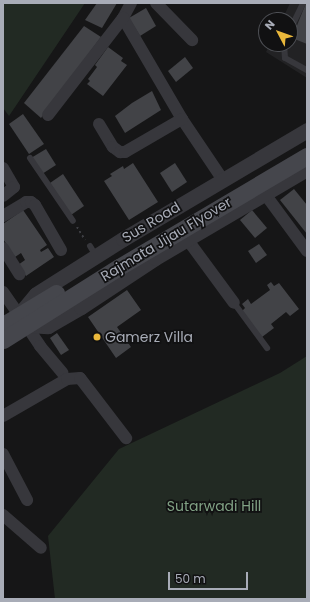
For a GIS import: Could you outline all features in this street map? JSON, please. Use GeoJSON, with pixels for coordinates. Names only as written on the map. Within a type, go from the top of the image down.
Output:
{"type":"FeatureCollection","features":[{"type":"Feature","properties":{"kind":"main road","name":"Rajmata Jijau Flyover"},"geometry":{"type":"LineString","coordinates":[[22,320],[307,143]]}},
{"type":"Feature","properties":{"kind":"main road","name":"Rajmata Jijau Flyover"},"geometry":{"type":"LineString","coordinates":[[22,320],[119,267],[307,156]]}},
{"type":"Feature","properties":{"kind":"main road","name":"Sus Road"},"geometry":{"type":"LineString","coordinates":[[3,325],[22,320]]}},
{"type":"Feature","properties":{"kind":"main road","name":"Sus Road"},"geometry":{"type":"LineString","coordinates":[[3,340],[22,320]]}},
{"type":"Feature","properties":{"kind":"street"},"geometry":{"type":"LineString","coordinates":[[48,115],[123,18],[131,3]]}},
{"type":"Feature","properties":{"kind":"street"},"geometry":{"type":"LineString","coordinates":[[156,3],[192,40]]}},
{"type":"Feature","properties":{"kind":"street"},"geometry":{"type":"LineString","coordinates":[[123,18],[182,119],[223,180]]}},
{"type":"Feature","properties":{"kind":"street"},"geometry":{"type":"LineString","coordinates":[[99,124],[113,148],[120,152],[125,152],[182,119]]}},
{"type":"Feature","properties":{"kind":"street","name":"Sus Road"},"geometry":{"type":"LineString","coordinates":[[22,320],[36,294],[93,251],[223,180],[307,130]]}},
{"type":"Feature","properties":{"kind":"street"},"geometry":{"type":"LineString","coordinates":[[3,168],[14,187],[3,196]]}},
{"type":"Feature","properties":{"kind":"street"},"geometry":{"type":"LineString","coordinates":[[22,320],[48,326],[187,239],[307,169]]}},
{"type":"Feature","properties":{"kind":"street"},"geometry":{"type":"LineString","coordinates":[[265,194],[307,251]]}},
{"type":"Feature","properties":{"kind":"street"},"geometry":{"type":"LineString","coordinates":[[3,216],[26,202],[31,202],[35,205],[61,250]]}},
{"type":"Feature","properties":{"kind":"street"},"geometry":{"type":"LineString","coordinates":[[187,239],[234,303]]}},
{"type":"Feature","properties":{"kind":"street"},"geometry":{"type":"LineString","coordinates":[[3,248],[6,261],[19,274]]}},
{"type":"Feature","properties":{"kind":"street"},"geometry":{"type":"LineString","coordinates":[[3,292],[40,346],[63,373]]}},
{"type":"Feature","properties":{"kind":"street"},"geometry":{"type":"LineString","coordinates":[[3,416],[66,379],[80,378],[126,438]]}},
{"type":"Feature","properties":{"kind":"street"},"geometry":{"type":"LineString","coordinates":[[3,454],[27,500]]}},
{"type":"Feature","properties":{"kind":"street"},"geometry":{"type":"LineString","coordinates":[[3,515],[41,548]]}},
{"type":"Feature","properties":{"kind":"lane"},"geometry":{"type":"LineString","coordinates":[[298,13],[303,3]]}},
{"type":"Feature","properties":{"kind":"lane"},"geometry":{"type":"LineString","coordinates":[[285,52],[285,58],[307,70]]}},
{"type":"Feature","properties":{"kind":"lane"},"geometry":{"type":"LineString","coordinates":[[30,158],[73,221]]}},
{"type":"Feature","properties":{"kind":"lane"},"geometry":{"type":"LineString","coordinates":[[234,303],[267,348]]}},
{"type":"Feature","properties":{"kind":"path"},"geometry":{"type":"LineString","coordinates":[[73,221],[93,251]]}},
{"type":"Feature","properties":{"kind":"shaded area"},"geometry":{"type":"Polygon","coordinates":[[[290,3],[307,3],[307,78],[266,52],[298,52],[298,12],[286,12],[290,3]]]}},
{"type":"Feature","properties":{"kind":"green space"},"geometry":{"type":"Polygon","coordinates":[[[3,3],[85,3],[9,116],[3,108],[3,3]]]}},
{"type":"Feature","properties":{"kind":"green space","name":"Sutarwadi Hill"},"geometry":{"type":"Polygon","coordinates":[[[307,356],[307,599],[55,599],[48,536],[119,449],[280,373],[307,356]]]}},
{"type":"Feature","properties":{"kind":"building"},"geometry":{"type":"Polygon","coordinates":[[[97,3],[117,3],[102,28],[85,20],[97,3]]]}},
{"type":"Feature","properties":{"kind":"building"},"geometry":{"type":"Polygon","coordinates":[[[307,3],[307,44],[298,40],[298,23],[307,3]]]}},
{"type":"Feature","properties":{"kind":"building"},"geometry":{"type":"Polygon","coordinates":[[[146,8],[156,26],[140,36],[129,18],[146,8]]]}},
{"type":"Feature","properties":{"kind":"building"},"geometry":{"type":"Polygon","coordinates":[[[84,26],[101,37],[41,118],[24,103],[84,26]]]}},
{"type":"Feature","properties":{"kind":"building"},"geometry":{"type":"Polygon","coordinates":[[[108,47],[123,58],[121,61],[127,65],[103,96],[87,84],[90,81],[88,79],[97,67],[95,65],[108,47]]]}},
{"type":"Feature","properties":{"kind":"building"},"geometry":{"type":"Polygon","coordinates":[[[185,57],[193,68],[176,82],[168,71],[185,57]]]}},
{"type":"Feature","properties":{"kind":"building"},"geometry":{"type":"Polygon","coordinates":[[[152,91],[161,110],[125,133],[115,116],[132,103],[152,91]]]}},
{"type":"Feature","properties":{"kind":"building"},"geometry":{"type":"Polygon","coordinates":[[[23,114],[44,144],[29,154],[9,124],[23,114]]]}},
{"type":"Feature","properties":{"kind":"building"},"geometry":{"type":"Polygon","coordinates":[[[46,149],[56,165],[42,174],[31,158],[46,149]]]}},
{"type":"Feature","properties":{"kind":"building"},"geometry":{"type":"Polygon","coordinates":[[[133,163],[158,202],[129,220],[104,181],[112,176],[110,174],[123,166],[124,169],[133,163]]]}},
{"type":"Feature","properties":{"kind":"building"},"geometry":{"type":"Polygon","coordinates":[[[175,163],[187,182],[172,192],[160,173],[175,163]]]}},
{"type":"Feature","properties":{"kind":"building"},"geometry":{"type":"Polygon","coordinates":[[[63,174],[84,206],[71,215],[50,183],[63,174]]]}},
{"type":"Feature","properties":{"kind":"building"},"geometry":{"type":"Polygon","coordinates":[[[294,189],[307,205],[307,234],[280,200],[294,189]]]}},
{"type":"Feature","properties":{"kind":"building"},"geometry":{"type":"Polygon","coordinates":[[[23,210],[47,245],[40,250],[41,252],[48,248],[54,257],[26,276],[18,265],[25,260],[21,253],[15,257],[3,239],[3,224],[23,210]]]}},
{"type":"Feature","properties":{"kind":"building"},"geometry":{"type":"Polygon","coordinates":[[[252,210],[267,228],[255,238],[240,220],[252,210]]]}},
{"type":"Feature","properties":{"kind":"building"},"geometry":{"type":"Polygon","coordinates":[[[259,244],[267,255],[256,263],[248,251],[259,244]]]}},
{"type":"Feature","properties":{"kind":"building"},"geometry":{"type":"Polygon","coordinates":[[[271,282],[274,286],[279,283],[299,309],[290,316],[286,312],[271,324],[274,328],[262,337],[242,311],[245,308],[242,304],[248,299],[251,304],[270,290],[267,285],[271,282]]]}},
{"type":"Feature","properties":{"kind":"building"},"geometry":{"type":"Polygon","coordinates":[[[127,290],[141,310],[117,327],[131,347],[116,358],[88,317],[127,290]]]}},
{"type":"Feature","properties":{"kind":"building"},"geometry":{"type":"Polygon","coordinates":[[[57,333],[69,350],[61,355],[50,338],[57,333]]]}},
{"type":"Feature","properties":{"kind":"place","name":"Gamerz Villa"},"geometry":{"type":"Point","coordinates":[97,337]}}]}
